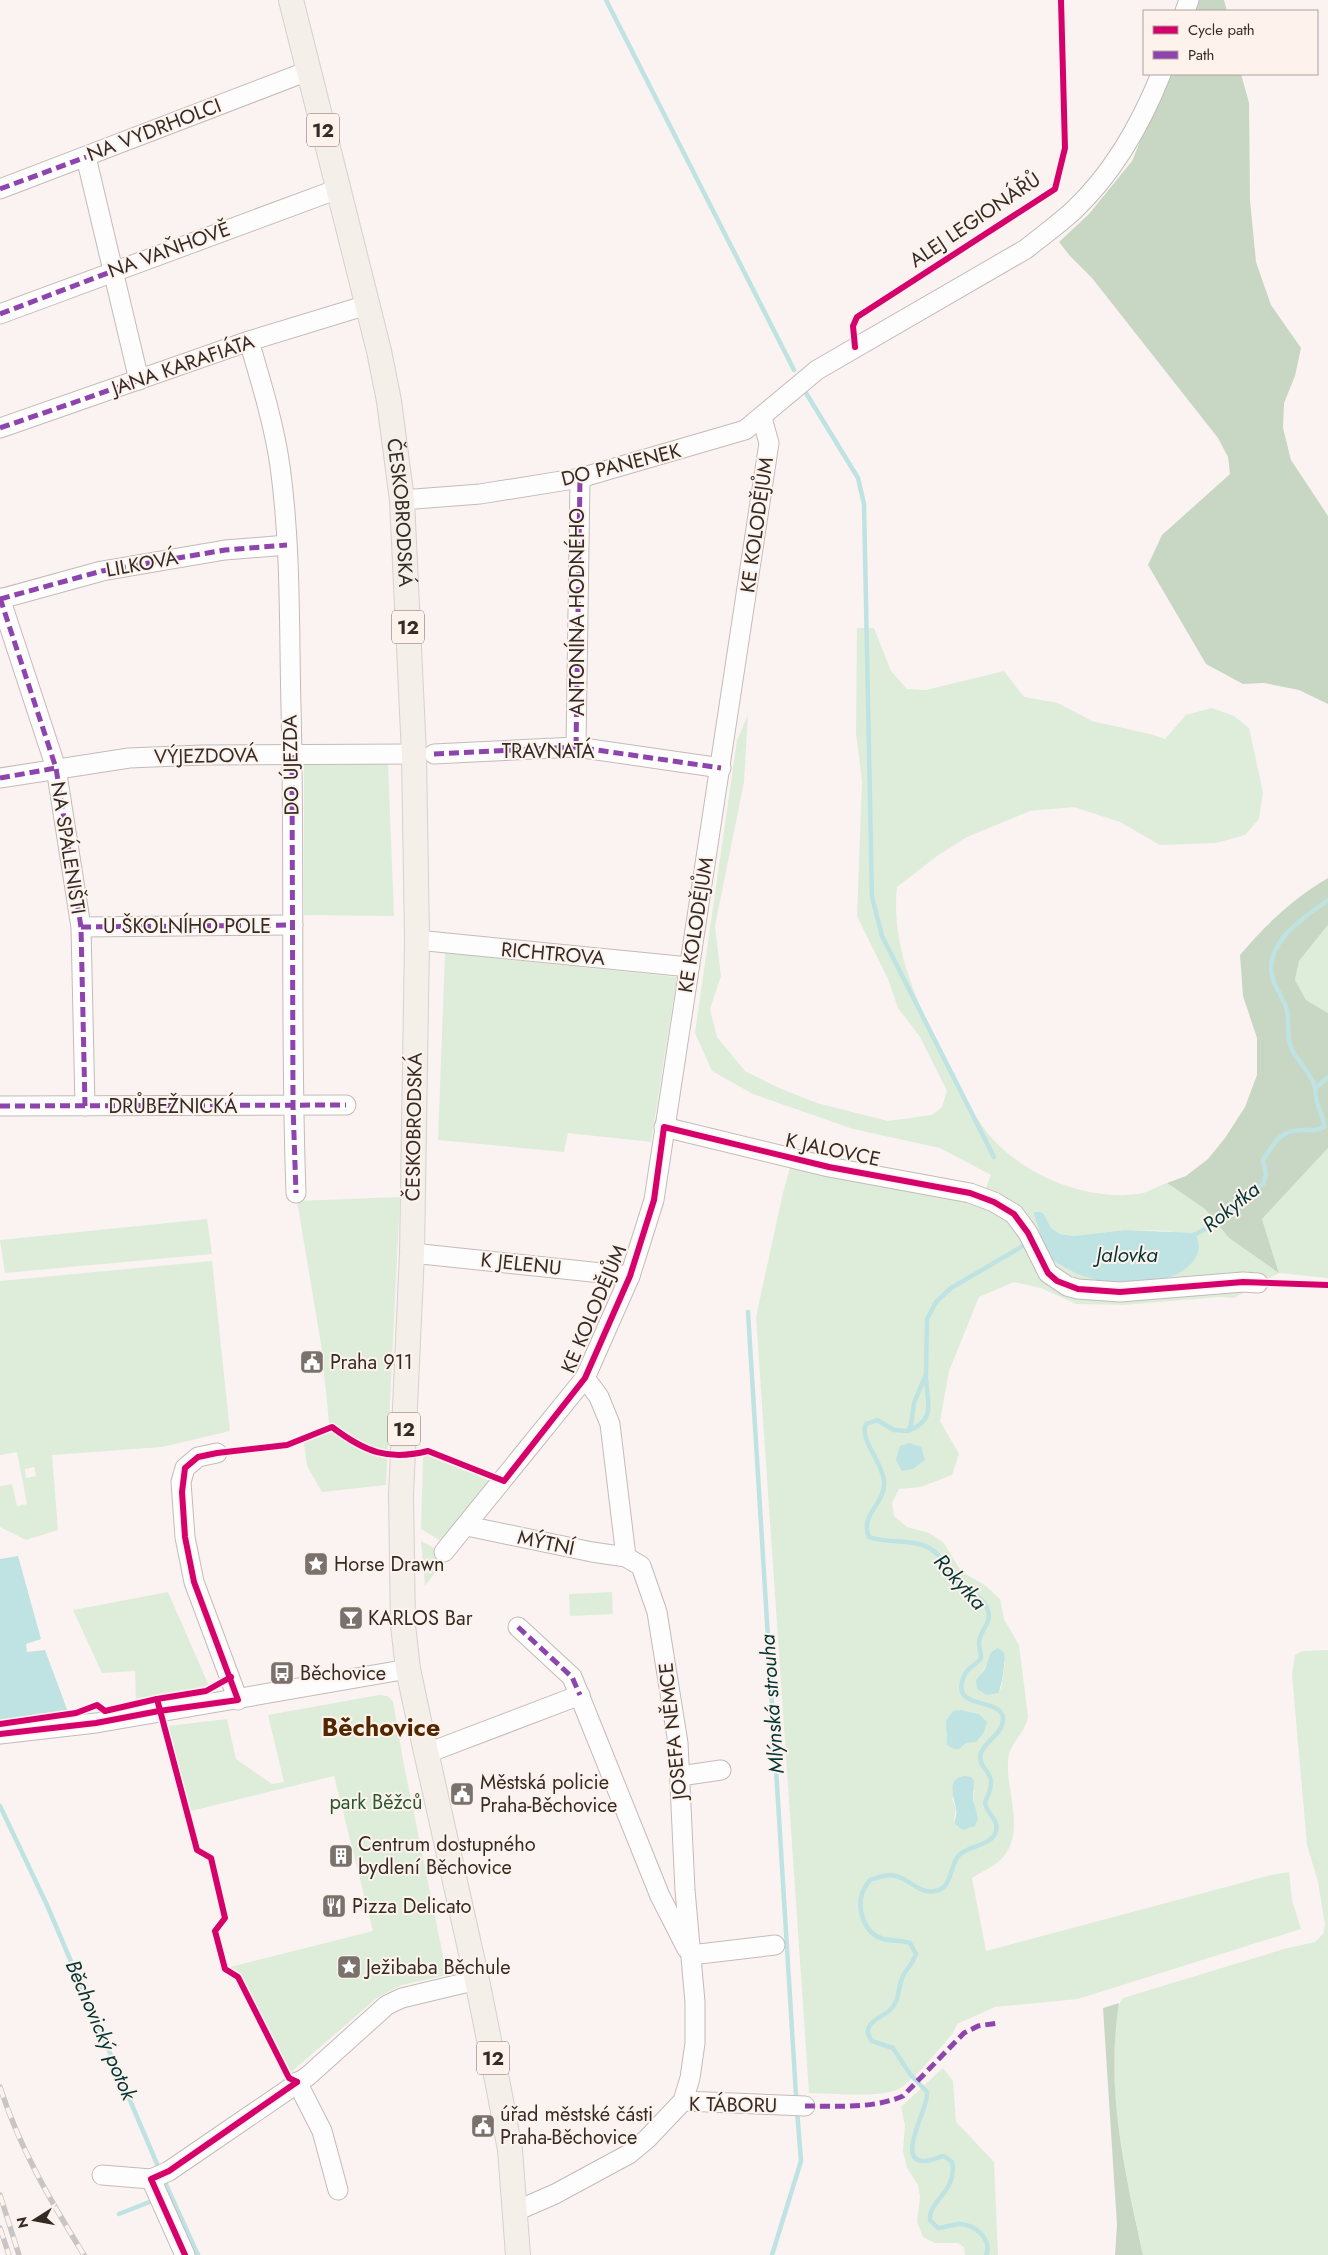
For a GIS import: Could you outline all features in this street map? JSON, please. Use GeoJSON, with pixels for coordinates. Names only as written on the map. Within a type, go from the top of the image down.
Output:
{"type":"FeatureCollection","features":[{"type":"Feature","properties":{"kind":"main road","name":"ČESKOBRODSKÁ"},"geometry":{"type":"LineString","coordinates":[[291,0],[389,401],[402,500],[424,754],[417,940],[412,1253],[401,1496],[402,1604],[408,1669],[477,1980],[510,2150],[518,2255]]}},
{"type":"Feature","properties":{"kind":"street","name":"NA VYDRHOLCI"},"geometry":{"type":"LineString","coordinates":[[0,189],[308,71]]}},
{"type":"Feature","properties":{"kind":"street","name":"DO PANENEK"},"geometry":{"type":"LineString","coordinates":[[402,500],[480,494],[580,478],[745,430],[762,418],[817,370],[1026,249],[1068,215],[1104,178],[1149,105],[1161,75]]}},
{"type":"Feature","properties":{"kind":"street"},"geometry":{"type":"LineString","coordinates":[[86,157],[139,380]]}},
{"type":"Feature","properties":{"kind":"street","name":"NA VAŇHOVĚ"},"geometry":{"type":"LineString","coordinates":[[0,314],[338,189]]}},
{"type":"Feature","properties":{"kind":"street","name":"JANA KARAFIÁTA"},"geometry":{"type":"LineString","coordinates":[[0,428],[249,341],[367,305]]}},
{"type":"Feature","properties":{"kind":"street","name":"DO ÚJEZDA"},"geometry":{"type":"LineString","coordinates":[[249,341],[266,401],[280,465],[287,545],[292,755],[293,1106],[296,1193]]}},
{"type":"Feature","properties":{"kind":"street","name":"KE KOLODĚJŮM"},"geometry":{"type":"LineString","coordinates":[[444,1552],[467,1526],[585,1378],[630,1276],[654,1200],[769,443],[762,418]]}},
{"type":"Feature","properties":{"kind":"street","name":"ANTONÍNA HODNÉHO"},"geometry":{"type":"LineString","coordinates":[[576,747],[580,478]]}},
{"type":"Feature","properties":{"kind":"street","name":"LILKOVÁ"},"geometry":{"type":"LineString","coordinates":[[0,599],[102,571],[225,550],[287,545]]}},
{"type":"Feature","properties":{"kind":"street","name":"NA SPÁLENIŠTI"},"geometry":{"type":"LineString","coordinates":[[0,599],[56,768],[81,927],[84,1106]]}},
{"type":"Feature","properties":{"kind":"street","name":"TRAVNATÁ"},"geometry":{"type":"LineString","coordinates":[[424,754],[576,747],[721,768]]}},
{"type":"Feature","properties":{"kind":"street","name":"VÝJEZDOVÁ"},"geometry":{"type":"LineString","coordinates":[[0,778],[129,758],[202,754],[424,754]]}},
{"type":"Feature","properties":{"kind":"street","name":"U ŠKOLNÍHO POLE"},"geometry":{"type":"LineString","coordinates":[[81,927],[292,925]]}},
{"type":"Feature","properties":{"kind":"street","name":"RICHTROVA"},"geometry":{"type":"LineString","coordinates":[[417,940],[689,967]]}},
{"type":"Feature","properties":{"kind":"street","name":"DRŮBEŽNICKÁ"},"geometry":{"type":"LineString","coordinates":[[0,1106],[346,1105]]}},
{"type":"Feature","properties":{"kind":"street","name":"K JALOVCE"},"geometry":{"type":"LineString","coordinates":[[664,1127],[829,1168],[970,1193],[994,1202],[1014,1214],[1028,1233],[1048,1273],[1057,1281],[1078,1289],[1120,1292],[1243,1282],[1258,1283]]}},
{"type":"Feature","properties":{"kind":"street","name":"K JELENU"},"geometry":{"type":"LineString","coordinates":[[412,1253],[630,1276]]}},
{"type":"Feature","properties":{"kind":"street"},"geometry":{"type":"LineString","coordinates":[[585,1378],[599,1397],[610,1424],[626,1557]]}},
{"type":"Feature","properties":{"kind":"street"},"geometry":{"type":"LineString","coordinates":[[217,1453],[198,1457],[185,1468],[182,1487],[185,1537],[194,1582],[238,1700]]}},
{"type":"Feature","properties":{"kind":"street","name":"MÝTNÍ"},"geometry":{"type":"LineString","coordinates":[[467,1526],[592,1552],[626,1557]]}},
{"type":"Feature","properties":{"kind":"street","name":"JOSEFA NĚMCE"},"geometry":{"type":"LineString","coordinates":[[626,1557],[641,1566],[657,1612],[678,1743],[685,1890],[695,2002],[695,2043],[690,2078],[683,2101]]}},
{"type":"Feature","properties":{"kind":"street"},"geometry":{"type":"LineString","coordinates":[[518,1627],[572,1677],[660,1896],[691,1955],[774,1945]]}},
{"type":"Feature","properties":{"kind":"street"},"geometry":{"type":"LineString","coordinates":[[0,1734],[96,1723],[159,1711],[238,1700],[408,1669]]}},
{"type":"Feature","properties":{"kind":"street"},"geometry":{"type":"LineString","coordinates":[[426,1754],[580,1695]]}},
{"type":"Feature","properties":{"kind":"street"},"geometry":{"type":"LineString","coordinates":[[680,1776],[721,1770]]}},
{"type":"Feature","properties":{"kind":"street"},"geometry":{"type":"LineString","coordinates":[[102,2175],[159,2176],[308,2076],[387,2005],[402,1998],[477,1980]]}},
{"type":"Feature","properties":{"kind":"street"},"geometry":{"type":"LineString","coordinates":[[297,2082],[322,2131],[338,2190]]}},
{"type":"Feature","properties":{"kind":"street","name":"K TÁBORU"},"geometry":{"type":"LineString","coordinates":[[516,2211],[556,2194],[629,2154],[648,2138],[683,2101],[805,2106]]}},
{"type":"Feature","properties":{"kind":"street"},"geometry":{"type":"LineString","coordinates":[[159,2176],[185,2255]]}},
{"type":"Feature","properties":{"kind":"green space"},"geometry":{"type":"Polygon","coordinates":[[[1198,0],[1224,0],[1227,10],[1194,10],[1198,0]]]}},
{"type":"Feature","properties":{"kind":"green space"},"geometry":{"type":"Polygon","coordinates":[[[1168,75],[1241,75],[1249,103],[1250,200],[1256,262],[1271,305],[1301,348],[1295,376],[1284,403],[1283,428],[1291,460],[1328,516],[1328,704],[1299,690],[1264,683],[1243,684],[1206,664],[1148,565],[1162,535],[1230,474],[1228,457],[1218,438],[1092,278],[1059,242],[1089,214],[1132,161],[1168,75]]]}},
{"type":"Feature","properties":{"kind":"green space"},"geometry":{"type":"Polygon","coordinates":[[[857,628],[874,628],[891,671],[907,689],[926,690],[1004,671],[1024,697],[1058,703],[1092,721],[1165,739],[1186,715],[1212,708],[1234,716],[1249,728],[1263,792],[1259,819],[1245,835],[1216,843],[1160,845],[1120,822],[1074,807],[1030,811],[967,837],[937,856],[897,887],[896,908],[901,950],[922,1011],[975,1115],[989,1135],[1003,1149],[1037,1173],[1077,1189],[1118,1195],[1142,1193],[1167,1183],[1205,1209],[1229,1238],[1279,1272],[1262,1219],[1328,1148],[1328,1278],[1279,1273],[1234,1298],[1219,1297],[1123,1305],[1076,1304],[1041,1288],[1014,1282],[979,1297],[949,1371],[940,1421],[959,1454],[952,1475],[921,1487],[899,1489],[892,1503],[894,1516],[907,1527],[929,1533],[943,1542],[961,1571],[986,1586],[1000,1599],[1004,1619],[1019,1645],[1028,1717],[1024,1729],[1011,1749],[1008,1761],[1014,1822],[1013,1834],[1004,1856],[994,1865],[972,1878],[986,1951],[1271,1875],[1289,1872],[1292,1900],[1301,1929],[1078,1999],[995,2007],[957,2024],[953,2033],[929,2062],[902,2087],[895,2091],[872,2094],[809,2093],[756,1317],[790,1167],[980,1203],[991,1175],[940,1148],[853,1129],[753,1094],[712,1071],[695,1033],[737,740],[748,715],[744,782],[715,926],[721,976],[710,1009],[717,1037],[745,1071],[779,1088],[817,1103],[888,1121],[932,1115],[942,1107],[947,1091],[920,1037],[898,1008],[888,979],[857,916],[862,781],[856,733],[857,628]],[[1044,1214],[1034,1216],[1042,1244],[1174,1231],[1125,1230],[1075,1236],[1060,1234],[1051,1228],[1044,1214]],[[988,1662],[981,1674],[1001,1689],[1005,1662],[988,1662]],[[967,1711],[948,1729],[946,1736],[964,1744],[968,1742],[979,1714],[967,1711]],[[975,1790],[952,1798],[956,1809],[954,1820],[963,1830],[975,1826],[975,1790]]]}},
{"type":"Feature","properties":{"kind":"green space"},"geometry":{"type":"Polygon","coordinates":[[[304,764],[388,764],[394,916],[304,915],[304,764]]]}},
{"type":"Feature","properties":{"kind":"green space"},"geometry":{"type":"Polygon","coordinates":[[[1328,878],[1328,925],[1299,961],[1295,980],[1306,1000],[1328,1013],[1328,1148],[1262,1219],[1279,1273],[1229,1238],[1205,1209],[1167,1183],[1186,1176],[1208,1159],[1225,1138],[1245,1107],[1257,1075],[1257,1038],[1243,996],[1240,955],[1281,913],[1303,894],[1328,878]]]}},
{"type":"Feature","properties":{"kind":"green space"},"geometry":{"type":"Polygon","coordinates":[[[1328,925],[1328,1013],[1306,1000],[1295,980],[1299,961],[1328,925]]]}},
{"type":"Feature","properties":{"kind":"green space"},"geometry":{"type":"Polygon","coordinates":[[[445,953],[677,977],[651,1142],[568,1133],[564,1152],[438,1140],[445,953]]]}},
{"type":"Feature","properties":{"kind":"green space"},"geometry":{"type":"Polygon","coordinates":[[[400,1197],[386,1485],[322,1492],[307,1466],[304,1443],[330,1432],[321,1344],[297,1201],[400,1197]]]}},
{"type":"Feature","properties":{"kind":"green space"},"geometry":{"type":"Polygon","coordinates":[[[207,1219],[212,1254],[5,1273],[0,1240],[207,1219]]]}},
{"type":"Feature","properties":{"kind":"green space"},"geometry":{"type":"Polygon","coordinates":[[[212,1261],[230,1431],[162,1447],[52,1455],[58,1530],[26,1540],[0,1527],[0,1486],[12,1484],[17,1506],[27,1504],[17,1452],[0,1455],[0,1281],[212,1261]],[[34,1467],[25,1469],[26,1478],[36,1476],[34,1467]]]}},
{"type":"Feature","properties":{"kind":"green space"},"geometry":{"type":"Polygon","coordinates":[[[426,1455],[493,1482],[444,1543],[421,1529],[423,1459],[426,1455]]]}},
{"type":"Feature","properties":{"kind":"green space"},"geometry":{"type":"Polygon","coordinates":[[[421,1541],[434,1548],[444,1561],[425,1586],[421,1541]]]}},
{"type":"Feature","properties":{"kind":"green space"},"geometry":{"type":"Polygon","coordinates":[[[168,1592],[209,1686],[136,1700],[135,1671],[102,1673],[73,1610],[168,1592]]]}},
{"type":"Feature","properties":{"kind":"green space"},"geometry":{"type":"Polygon","coordinates":[[[612,1592],[613,1614],[570,1616],[569,1594],[612,1592]]]}},
{"type":"Feature","properties":{"kind":"green space"},"geometry":{"type":"Polygon","coordinates":[[[1328,1650],[1328,2255],[1143,2255],[1118,2123],[1114,2043],[1118,2008],[1123,1998],[1284,1949],[1315,1942],[1323,1934],[1325,1925],[1318,1882],[1307,1845],[1292,1675],[1295,1655],[1302,1651],[1328,1650]]]}},
{"type":"Feature","properties":{"kind":"green space","name":"park Běžců"},"geometry":{"type":"Polygon","coordinates":[[[379,1695],[387,1696],[393,1701],[403,1760],[447,1975],[402,1985],[378,1997],[289,2074],[240,1973],[230,1967],[373,1931],[334,1776],[191,1811],[168,1726],[227,1719],[236,1759],[272,1784],[284,1782],[268,1715],[379,1695]]]}},
{"type":"Feature","properties":{"kind":"green space"},"geometry":{"type":"Polygon","coordinates":[[[1119,2003],[1114,2067],[1119,2130],[1143,2255],[1115,2255],[1117,2225],[1103,2008],[1119,2003]]]}},
{"type":"Feature","properties":{"kind":"green space"},"geometry":{"type":"Polygon","coordinates":[[[943,2068],[953,2081],[956,2122],[994,2162],[998,2255],[965,2255],[964,2247],[958,2243],[935,2243],[923,2237],[917,2222],[920,2197],[918,2185],[907,2168],[903,2151],[905,2125],[901,2107],[943,2068]]]}},
{"type":"Feature","properties":{"kind":"water","name":"Jalovka"},"geometry":{"type":"Polygon","coordinates":[[[1034,1212],[1044,1214],[1051,1228],[1060,1234],[1074,1236],[1125,1230],[1193,1233],[1198,1236],[1196,1236],[1199,1243],[1198,1250],[1192,1263],[1172,1276],[1134,1281],[1097,1280],[1066,1268],[1048,1255],[1043,1246],[1034,1212]]]}},
{"type":"Feature","properties":{"kind":"water"},"geometry":{"type":"Polygon","coordinates":[[[910,1443],[921,1447],[925,1460],[913,1469],[902,1471],[896,1460],[900,1446],[910,1443]]]}},
{"type":"Feature","properties":{"kind":"water"},"geometry":{"type":"Polygon","coordinates":[[[18,1556],[41,1639],[26,1644],[27,1652],[45,1650],[68,1712],[0,1722],[0,1559],[18,1556]]]}},
{"type":"Feature","properties":{"kind":"water"},"geometry":{"type":"Polygon","coordinates":[[[998,1648],[1004,1652],[1001,1685],[998,1693],[987,1695],[977,1689],[976,1680],[985,1669],[991,1652],[998,1648]]]}},
{"type":"Feature","properties":{"kind":"water"},"geometry":{"type":"Polygon","coordinates":[[[961,1710],[979,1714],[987,1722],[984,1732],[976,1742],[966,1743],[959,1749],[954,1749],[947,1745],[946,1721],[953,1711],[961,1710]]]}},
{"type":"Feature","properties":{"kind":"water"},"geometry":{"type":"Polygon","coordinates":[[[964,1776],[971,1777],[974,1781],[973,1799],[978,1818],[975,1826],[963,1830],[955,1824],[956,1811],[952,1789],[955,1781],[964,1776]]]}},
{"type":"Feature","properties":{"kind":"waterway"},"geometry":{"type":"LineString","coordinates":[[606,0],[794,370]]}},
{"type":"Feature","properties":{"kind":"waterway"},"geometry":{"type":"LineString","coordinates":[[806,393],[858,478],[864,504],[872,897],[882,936],[994,1157]]}},
{"type":"Feature","properties":{"kind":"waterway","name":"Rokytka"},"geometry":{"type":"LineString","coordinates":[[1192,1236],[1219,1222],[1240,1200],[1263,1184],[1266,1174],[1263,1160],[1279,1138],[1284,1134],[1297,1130],[1315,1130],[1324,1127],[1313,1082],[1290,1044],[1287,1010],[1273,981],[1271,964],[1274,952],[1280,941],[1299,922],[1328,900]]}},
{"type":"Feature","properties":{"kind":"waterway"},"geometry":{"type":"LineString","coordinates":[[1316,1088],[1328,1077]]}},
{"type":"Feature","properties":{"kind":"waterway","name":"Rokytka"},"geometry":{"type":"LineString","coordinates":[[986,2255],[987,2244],[976,2229],[964,2224],[938,2228],[930,2220],[933,2207],[951,2181],[953,2172],[952,2162],[944,2156],[925,2161],[915,2158],[912,2151],[913,2142],[927,2099],[927,2092],[910,2074],[893,2048],[872,2041],[868,2033],[871,2024],[887,2012],[896,2002],[902,1978],[916,1954],[910,1943],[883,1939],[871,1932],[864,1921],[861,1901],[863,1890],[870,1880],[883,1876],[893,1875],[924,1890],[935,1891],[941,1889],[948,1881],[959,1855],[968,1849],[989,1841],[995,1834],[995,1821],[985,1803],[991,1781],[982,1765],[980,1757],[983,1749],[1001,1728],[1003,1718],[1000,1711],[994,1707],[969,1699],[963,1694],[961,1686],[966,1672],[981,1658],[980,1639],[989,1616],[983,1602],[958,1583],[941,1558],[931,1549],[914,1543],[887,1541],[869,1537],[868,1522],[882,1495],[884,1480],[865,1436],[865,1430],[866,1424],[877,1420],[894,1430],[908,1431],[911,1425],[914,1403],[926,1374],[927,1319],[936,1302],[951,1288],[1028,1243]]}},
{"type":"Feature","properties":{"kind":"waterway","name":"Mlýnská strouha"},"geometry":{"type":"LineString","coordinates":[[748,1312],[796,2095]]}},
{"type":"Feature","properties":{"kind":"waterway"},"geometry":{"type":"LineString","coordinates":[[908,1431],[917,1427],[927,1416],[926,1378]]}},
{"type":"Feature","properties":{"kind":"waterway","name":"Běchovický potok"},"geometry":{"type":"LineString","coordinates":[[0,1806],[47,1905],[160,2171]]}},
{"type":"Feature","properties":{"kind":"waterway","name":"Mlýnská strouha"},"geometry":{"type":"LineString","coordinates":[[772,2255],[801,2161],[797,2110]]}},
{"type":"Feature","properties":{"kind":"waterway","name":"Běchovický potok"},"geometry":{"type":"LineString","coordinates":[[163,2178],[198,2255]]}},
{"type":"Feature","properties":{"kind":"waterway"},"geometry":{"type":"LineString","coordinates":[[119,2214],[152,2201]]}},
{"type":"Feature","properties":{"kind":"railway"},"geometry":{"type":"LineString","coordinates":[[0,2087],[26,2153],[84,2255]]}},
{"type":"Feature","properties":{"kind":"railway"},"geometry":{"type":"LineString","coordinates":[[0,2195],[19,2255]]}},
{"type":"Feature","properties":{"kind":"railway"},"geometry":{"type":"LineString","coordinates":[[0,2228],[9,2255]]}},
{"type":"Feature","properties":{"kind":"marked path"},"geometry":{"type":"LineString","coordinates":[[0,189],[86,157]]}},
{"type":"Feature","properties":{"kind":"marked path"},"geometry":{"type":"LineString","coordinates":[[0,314],[113,271]]}},
{"type":"Feature","properties":{"kind":"marked path"},"geometry":{"type":"LineString","coordinates":[[0,428],[139,380]]}},
{"type":"Feature","properties":{"kind":"marked path"},"geometry":{"type":"LineString","coordinates":[[576,747],[580,478]]}},
{"type":"Feature","properties":{"kind":"marked path"},"geometry":{"type":"LineString","coordinates":[[0,599],[102,571],[225,550],[287,545]]}},
{"type":"Feature","properties":{"kind":"marked path"},"geometry":{"type":"LineString","coordinates":[[0,598],[56,768],[81,927],[85,1106]]}},
{"type":"Feature","properties":{"kind":"marked path"},"geometry":{"type":"LineString","coordinates":[[434,754],[576,747],[721,768]]}},
{"type":"Feature","properties":{"kind":"marked path"},"geometry":{"type":"LineString","coordinates":[[292,755],[293,1106],[296,1193]]}},
{"type":"Feature","properties":{"kind":"marked path"},"geometry":{"type":"LineString","coordinates":[[0,778],[56,768]]}},
{"type":"Feature","properties":{"kind":"marked path"},"geometry":{"type":"LineString","coordinates":[[81,927],[293,925]]}},
{"type":"Feature","properties":{"kind":"marked path"},"geometry":{"type":"LineString","coordinates":[[0,1106],[346,1105]]}},
{"type":"Feature","properties":{"kind":"marked path"},"geometry":{"type":"LineString","coordinates":[[518,1627],[572,1677],[580,1695]]}},
{"type":"Feature","properties":{"kind":"marked path"},"geometry":{"type":"LineString","coordinates":[[805,2106],[867,2105],[903,2096],[964,2033],[978,2026],[998,2023]]}},
{"type":"Feature","properties":{"kind":"cycle path","name":"ALEJ LEGIONÁŘŮ"},"geometry":{"type":"LineString","coordinates":[[855,347],[853,326],[857,317],[1055,189],[1065,148],[1061,0]]}},
{"type":"Feature","properties":{"kind":"cycle path"},"geometry":{"type":"LineString","coordinates":[[0,1734],[96,1723],[159,1711],[238,1700],[194,1582],[185,1537],[182,1492],[185,1468],[198,1457],[287,1445],[332,1427],[355,1443],[377,1452],[401,1455],[428,1451],[504,1481],[585,1378],[630,1276],[654,1200],[664,1127],[829,1167],[970,1193],[994,1202],[1014,1214],[1028,1233],[1048,1273],[1057,1281],[1078,1289],[1120,1292],[1243,1282],[1328,1285]]}},
{"type":"Feature","properties":{"kind":"cycle path"},"geometry":{"type":"LineString","coordinates":[[0,1724],[76,1713],[97,1705],[105,1711],[157,1699],[206,1691],[231,1677]]}},
{"type":"Feature","properties":{"kind":"cycle path"},"geometry":{"type":"LineString","coordinates":[[157,1699],[197,1850],[211,1858],[225,1918],[215,1931],[225,1969],[238,1977],[289,2078],[297,2082]]}},
{"type":"Feature","properties":{"kind":"cycle path"},"geometry":{"type":"LineString","coordinates":[[185,2255],[151,2179],[169,2171],[297,2082]]}},
{"type":"Feature","properties":{"kind":"place","name":"Praha 911"},"geometry":{"type":"Point","coordinates":[312,1362]}},
{"type":"Feature","properties":{"kind":"place","name":"Horse Drawn"},"geometry":{"type":"Point","coordinates":[316,1564]}},
{"type":"Feature","properties":{"kind":"place","name":"KARLOS Bar"},"geometry":{"type":"Point","coordinates":[351,1618]}},
{"type":"Feature","properties":{"kind":"place","name":"Běchovice"},"geometry":{"type":"Point","coordinates":[282,1673]}},
{"type":"Feature","properties":{"kind":"place","name":"Městská policie Praha-Běchovice"},"geometry":{"type":"Point","coordinates":[462,1794]}},
{"type":"Feature","properties":{"kind":"place","name":"Centrum dostupného bydlení Běchovice"},"geometry":{"type":"Point","coordinates":[341,1856]}},
{"type":"Feature","properties":{"kind":"place","name":"Pizza Delicato"},"geometry":{"type":"Point","coordinates":[334,1906]}},
{"type":"Feature","properties":{"kind":"place","name":"Ježibaba Běchule"},"geometry":{"type":"Point","coordinates":[349,1967]}},
{"type":"Feature","properties":{"kind":"place","name":"úřad městské části Praha-Běchovice"},"geometry":{"type":"Point","coordinates":[483,2126]}},
{"type":"Feature","properties":{"kind":"district","name":"Běchovice"},"geometry":{"type":"Point","coordinates":[381,1727]}}]}
